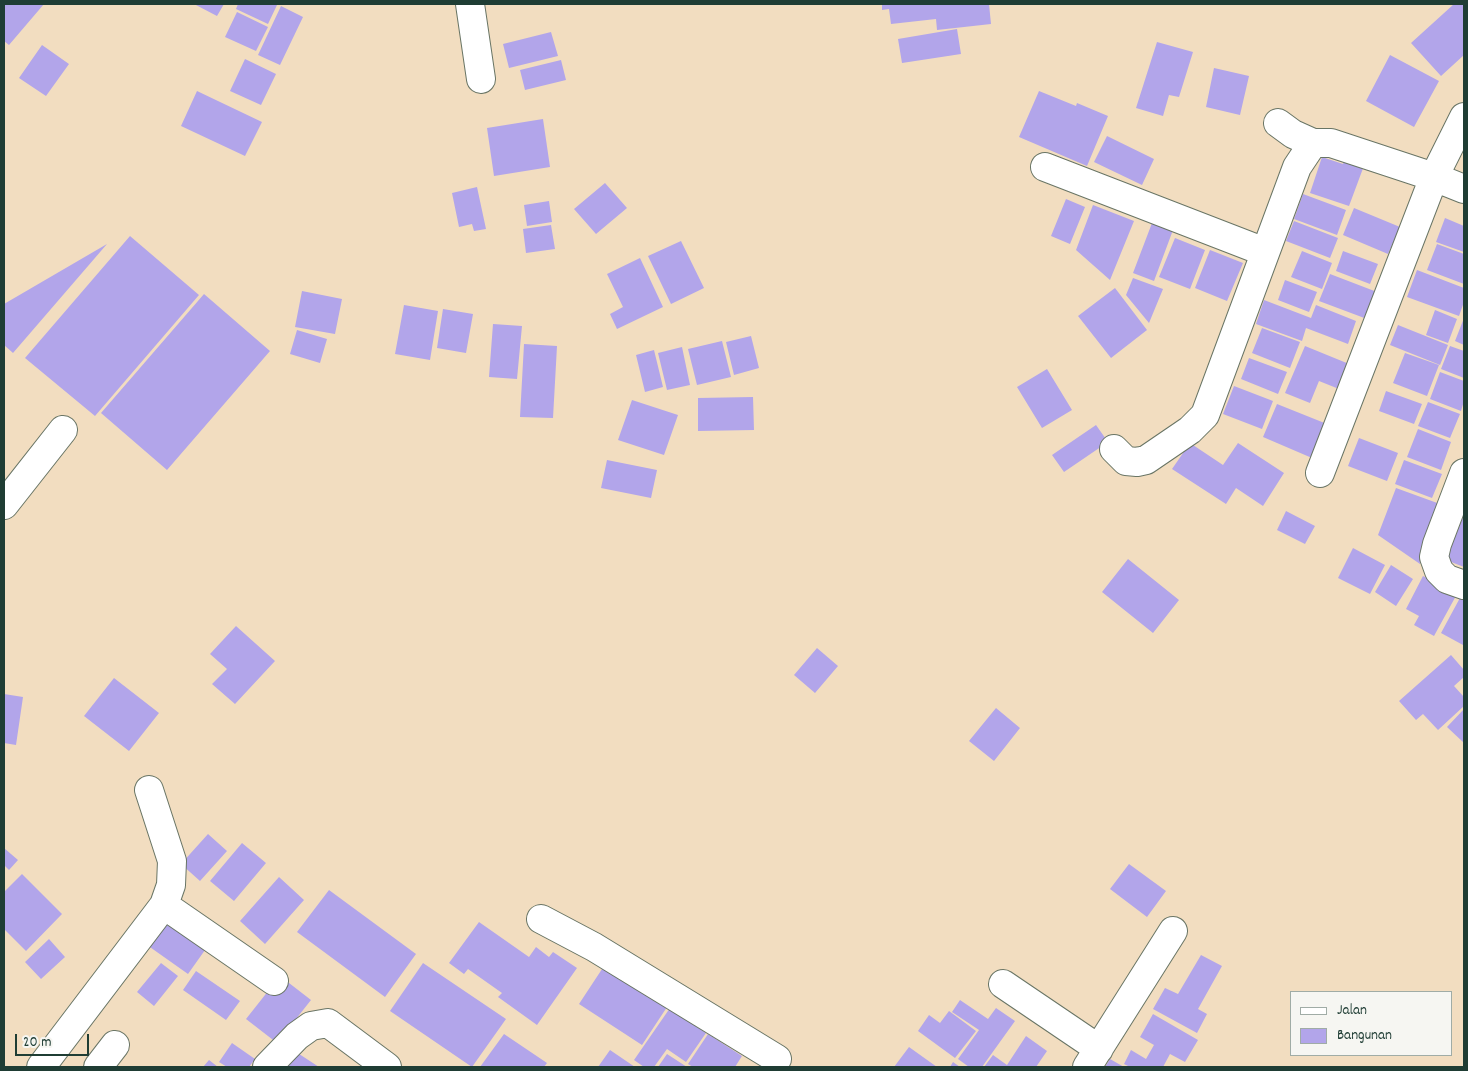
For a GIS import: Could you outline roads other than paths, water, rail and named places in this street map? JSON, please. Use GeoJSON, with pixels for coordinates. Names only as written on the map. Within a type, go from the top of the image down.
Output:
{"type":"FeatureCollection","features":[{"type":"Feature","properties":{"kind":"street"},"geometry":{"type":"LineString","coordinates":[[470,4],[481,79]]}},
{"type":"Feature","properties":{"kind":"street"},"geometry":{"type":"LineString","coordinates":[[1320,473],[1434,176],[1464,118]]}},
{"type":"Feature","properties":{"kind":"street"},"geometry":{"type":"LineString","coordinates":[[1278,123],[1293,134],[1313,143],[1331,143],[1434,176],[1464,189]]}},
{"type":"Feature","properties":{"kind":"street"},"geometry":{"type":"LineString","coordinates":[[1114,449],[1126,461],[1137,462],[1146,460],[1190,430],[1205,415],[1297,166],[1313,143]]}},
{"type":"Feature","properties":{"kind":"street"},"geometry":{"type":"LineString","coordinates":[[1045,167],[1265,252]]}},
{"type":"Feature","properties":{"kind":"street"},"geometry":{"type":"LineString","coordinates":[[4,505],[63,430]]}},
{"type":"Feature","properties":{"kind":"street"},"geometry":{"type":"LineString","coordinates":[[1464,473],[1437,544],[1434,557],[1439,571],[1446,578],[1464,586]]}},
{"type":"Feature","properties":{"kind":"street"},"geometry":{"type":"LineString","coordinates":[[41,1067],[164,906],[171,885],[172,861],[148,790]]}},
{"type":"Feature","properties":{"kind":"street"},"geometry":{"type":"LineString","coordinates":[[164,906],[274,981]]}},
{"type":"Feature","properties":{"kind":"street"},"geometry":{"type":"LineString","coordinates":[[541,919],[594,947],[780,1064]]}},
{"type":"Feature","properties":{"kind":"street"},"geometry":{"type":"LineString","coordinates":[[1003,984],[1093,1058],[1173,931]]}},
{"type":"Feature","properties":{"kind":"street"},"geometry":{"type":"LineString","coordinates":[[267,1067],[297,1036],[310,1026],[328,1023],[386,1067]]}},
{"type":"Feature","properties":{"kind":"street"},"geometry":{"type":"LineString","coordinates":[[98,1067],[115,1045]]}}]}
